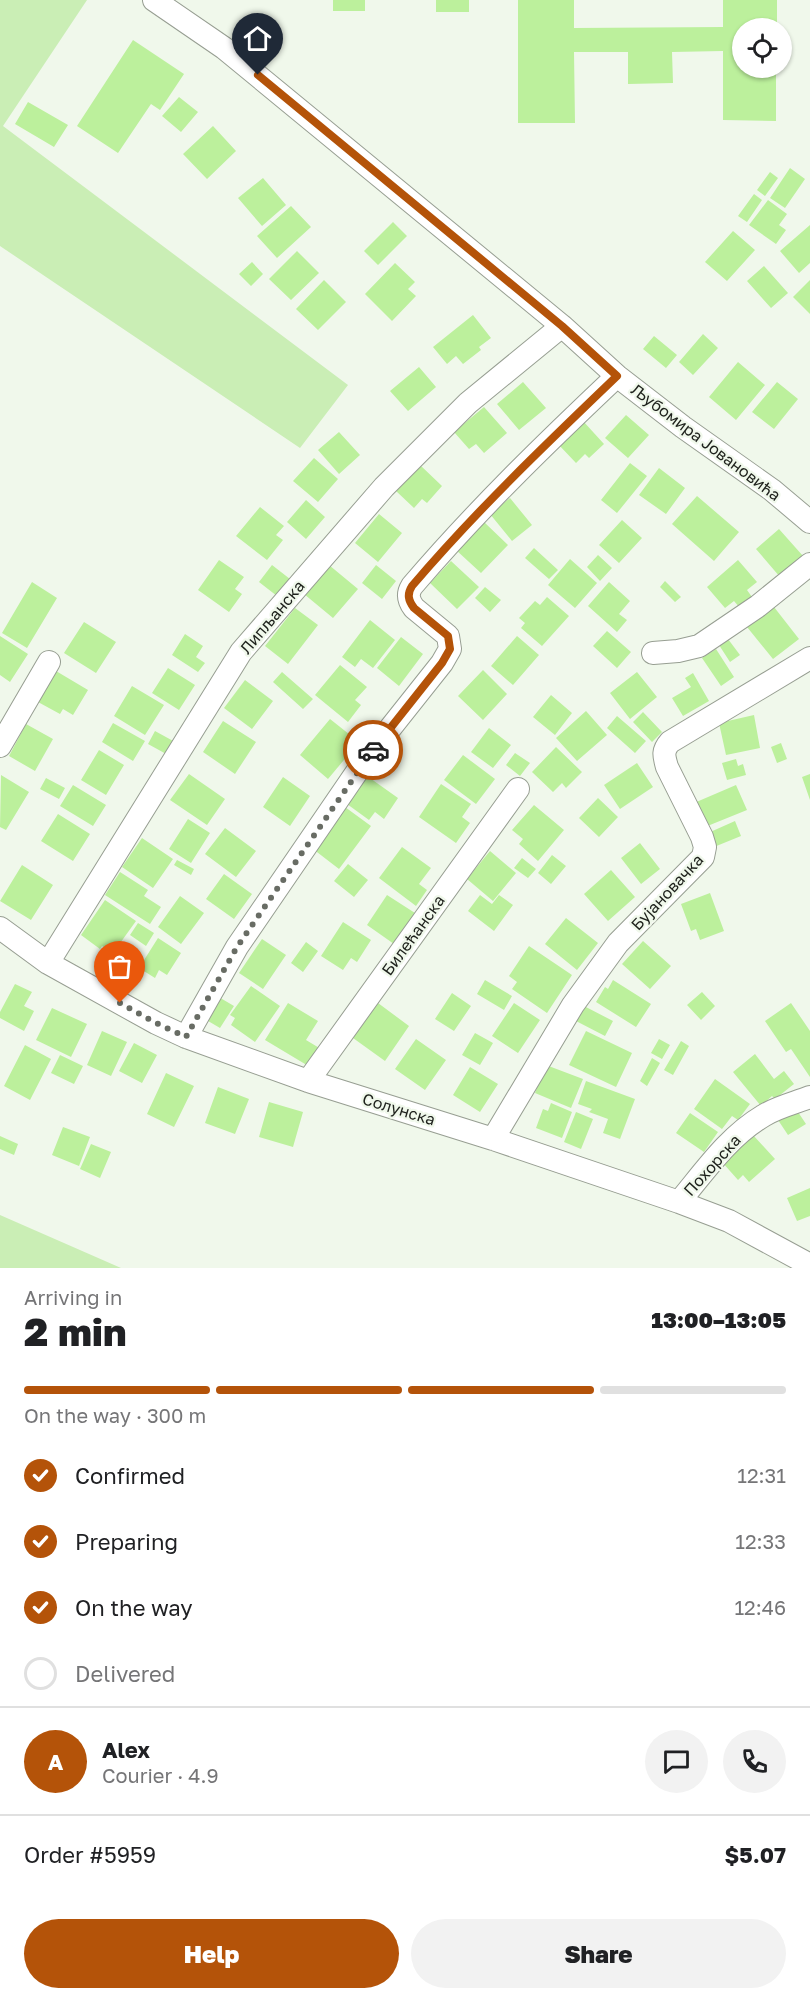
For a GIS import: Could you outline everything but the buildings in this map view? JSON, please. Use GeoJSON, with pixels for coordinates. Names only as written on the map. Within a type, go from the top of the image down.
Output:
{"type":"FeatureCollection","features":[{"type":"Feature","properties":{"kind":"street","name":"Љубомира Јовановића"},"geometry":{"type":"LineString","coordinates":[[154,0],[224,48],[562,326],[617,376],[683,427],[772,490],[810,522]]}},
{"type":"Feature","properties":{"kind":"street","name":"Липљанска"},"geometry":{"type":"LineString","coordinates":[[48,963],[241,652],[384,488],[468,404],[562,326]]}},
{"type":"Feature","properties":{"kind":"street"},"geometry":{"type":"LineString","coordinates":[[186,1037],[237,947],[365,760],[442,663],[450,649],[448,636],[409,602],[408,596],[412,586],[501,486],[617,376]]}},
{"type":"Feature","properties":{"kind":"street"},"geometry":{"type":"LineString","coordinates":[[653,653],[699,646],[758,606],[810,564]]}},
{"type":"Feature","properties":{"kind":"street","name":"Бујановачка"},"geometry":{"type":"LineString","coordinates":[[493,1139],[573,1005],[618,943],[703,857],[705,847],[702,837],[667,767],[663,756],[665,748],[670,742],[810,658]]}},
{"type":"Feature","properties":{"kind":"street"},"geometry":{"type":"LineString","coordinates":[[0,746],[49,662]]}},
{"type":"Feature","properties":{"kind":"street","name":"Билећанска"},"geometry":{"type":"LineString","coordinates":[[308,1081],[518,789]]}},
{"type":"Feature","properties":{"kind":"street","name":"Солунска"},"geometry":{"type":"LineString","coordinates":[[0,928],[48,963],[156,1023],[186,1037],[308,1081],[493,1139],[679,1202],[729,1221],[810,1264]]}},
{"type":"Feature","properties":{"kind":"street","name":"Похорска"},"geometry":{"type":"LineString","coordinates":[[679,1202],[739,1133],[765,1115],[810,1097]]}},
{"type":"Feature","properties":{"kind":"green space"},"geometry":{"type":"Polygon","coordinates":[[[0,0],[87,0],[3,126],[348,385],[300,448],[0,246],[0,0]]]}},
{"type":"Feature","properties":{"kind":"green space"},"geometry":{"type":"Polygon","coordinates":[[[0,1215],[121,1268],[0,1268],[0,1215]]]}},
{"type":"Feature","properties":{"kind":"way so far"},"geometry":{"type":"LineString","coordinates":[[120,1003],[186,1037],[237,947],[373,750]]}},
{"type":"Feature","properties":{"kind":"route"},"geometry":{"type":"LineString","coordinates":[[258,75],[562,326],[617,376],[509,479],[458,532],[412,586],[408,596],[409,602],[448,636],[450,649],[442,663],[373,750]]}}]}
